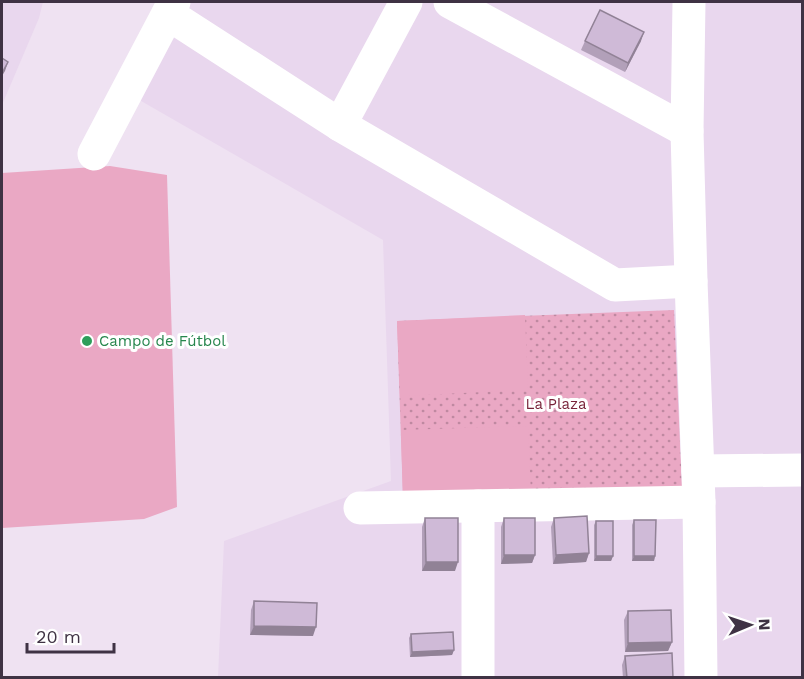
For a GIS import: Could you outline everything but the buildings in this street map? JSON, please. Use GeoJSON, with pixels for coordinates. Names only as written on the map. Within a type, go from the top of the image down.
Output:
{"type":"FeatureCollection","features":[{"type":"Feature","properties":{"kind":"street"},"geometry":{"type":"LineString","coordinates":[[340,125],[406,2]]}},
{"type":"Feature","properties":{"kind":"street"},"geometry":{"type":"LineString","coordinates":[[450,2],[687,131]]}},
{"type":"Feature","properties":{"kind":"street"},"geometry":{"type":"LineString","coordinates":[[689,2],[687,131],[699,487],[701,678]]}},
{"type":"Feature","properties":{"kind":"street"},"geometry":{"type":"LineString","coordinates":[[94,154],[171,8],[340,125],[615,285],[691,281]]}},
{"type":"Feature","properties":{"kind":"street"},"geometry":{"type":"LineString","coordinates":[[360,508],[477,506],[699,487],[802,470]]}},
{"type":"Feature","properties":{"kind":"street"},"geometry":{"type":"LineString","coordinates":[[477,506],[478,678]]}},
{"type":"Feature","properties":{"kind":"shaded area"},"geometry":{"type":"Polygon","coordinates":[[[2,2],[43,2],[39,18],[2,105],[2,2]]]}},
{"type":"Feature","properties":{"kind":"shaded area"},"geometry":{"type":"Polygon","coordinates":[[[160,2],[802,2],[802,677],[218,677],[224,541],[391,481],[383,240],[115,86],[160,2]]]}},
{"type":"Feature","properties":{"kind":"green space","name":"Campo de Fútbol"},"geometry":{"type":"Polygon","coordinates":[[[110,166],[167,175],[177,507],[144,519],[2,528],[2,173],[110,166]]]}},
{"type":"Feature","properties":{"kind":"green space","name":"La Plaza"},"geometry":{"type":"Polygon","coordinates":[[[674,310],[682,488],[403,499],[397,321],[674,310]]]}},
{"type":"Feature","properties":{"kind":"green space"},"geometry":{"type":"Polygon","coordinates":[[[525,315],[528,390],[400,396],[397,321],[525,315]]]}},
{"type":"Feature","properties":{"kind":"green space"},"geometry":{"type":"Polygon","coordinates":[[[528,426],[531,494],[403,499],[401,430],[528,426]]]}},
{"type":"Feature","properties":{"kind":"place","name":"Campo de Fútbol"},"geometry":{"type":"Point","coordinates":[87,341]}}]}
